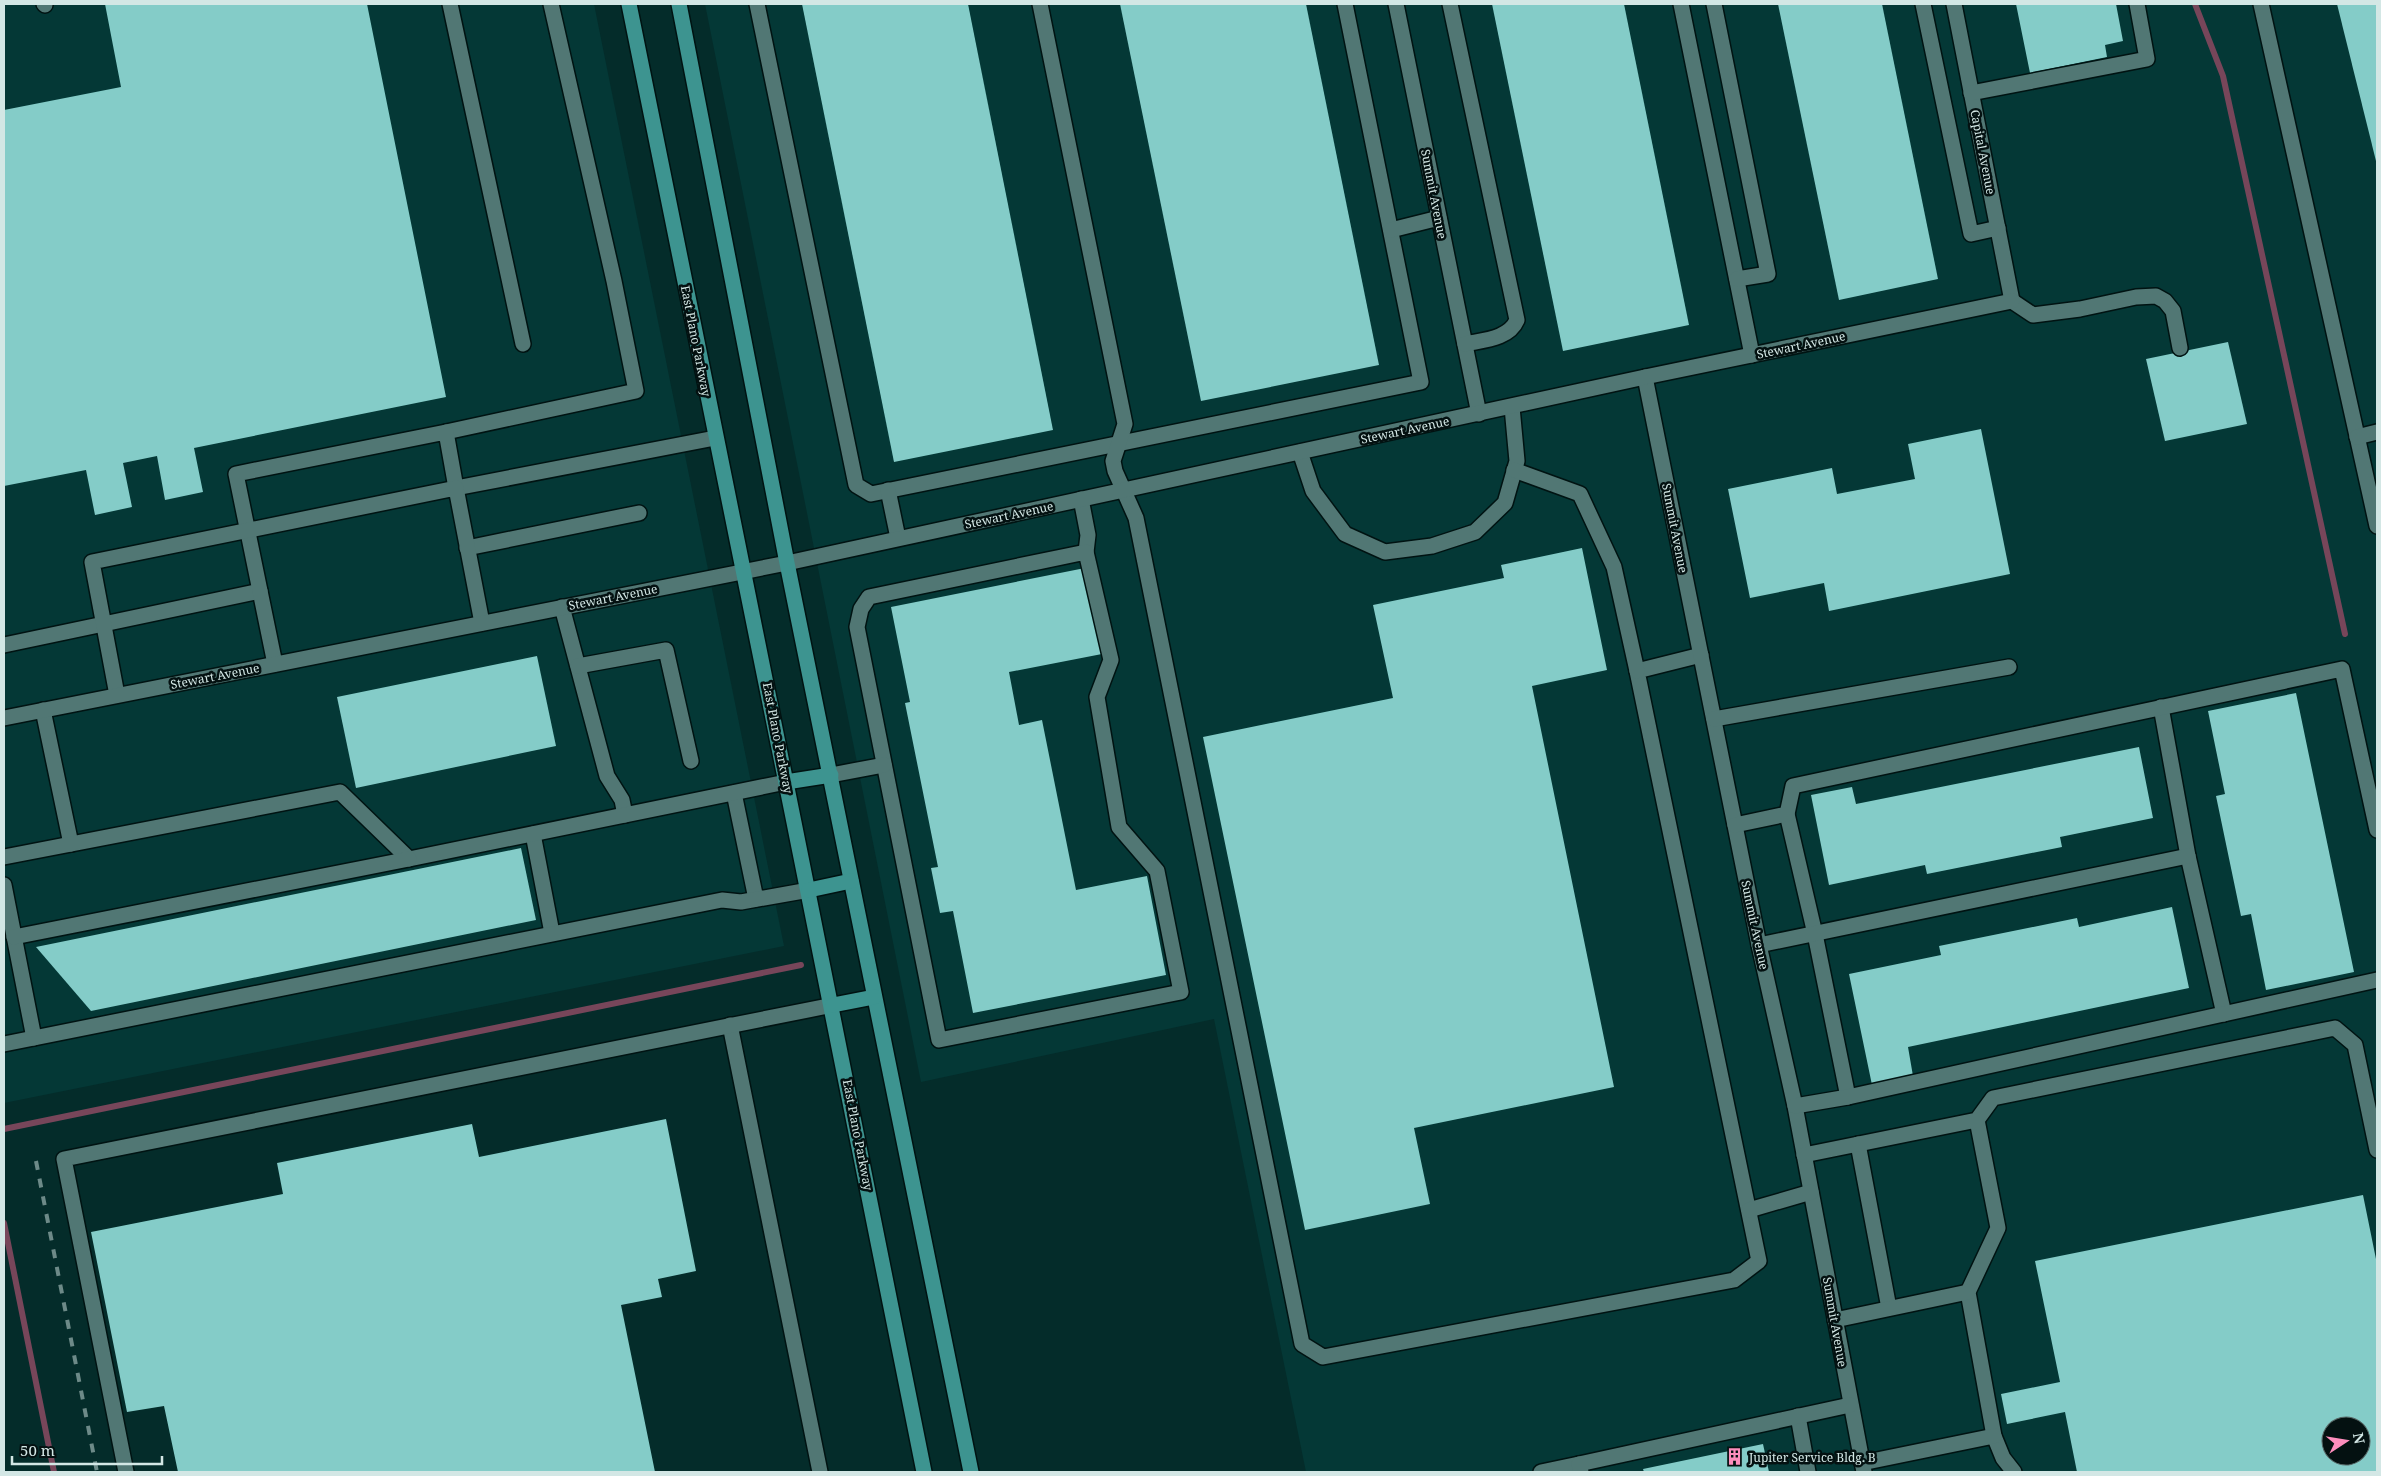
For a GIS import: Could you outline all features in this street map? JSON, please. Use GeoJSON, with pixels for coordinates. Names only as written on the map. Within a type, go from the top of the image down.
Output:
{"type":"FeatureCollection","features":[{"type":"Feature","properties":{"kind":"main road","name":"East Plano Parkway"},"geometry":{"type":"LineString","coordinates":[[629,4],[715,438],[833,1006],[924,1472]]}},
{"type":"Feature","properties":{"kind":"main road"},"geometry":{"type":"LineString","coordinates":[[679,4],[787,563],[971,1472]]}},
{"type":"Feature","properties":{"kind":"main road"},"geometry":{"type":"LineString","coordinates":[[786,782],[831,775]]}},
{"type":"Feature","properties":{"kind":"main road"},"geometry":{"type":"LineString","coordinates":[[809,890],[852,881]]}},
{"type":"Feature","properties":{"kind":"main road"},"geometry":{"type":"LineString","coordinates":[[833,1006],[874,997]]}},
{"type":"Feature","properties":{"kind":"street"},"geometry":{"type":"LineString","coordinates":[[450,4],[523,344]]}},
{"type":"Feature","properties":{"kind":"street"},"geometry":{"type":"LineString","coordinates":[[274,664],[236,474],[446,432],[636,391],[614,281],[551,4]]}},
{"type":"Feature","properties":{"kind":"street"},"geometry":{"type":"LineString","coordinates":[[757,4],[856,485],[871,494],[1421,382],[1345,4]]}},
{"type":"Feature","properties":{"kind":"street"},"geometry":{"type":"LineString","coordinates":[[1040,4],[1125,424],[1113,461],[1115,471],[1136,518],[1302,1344],[1323,1357],[1734,1280],[1759,1261],[1638,671],[1614,567],[1580,494],[1514,470]]}},
{"type":"Feature","properties":{"kind":"street","name":"Summit Avenue"},"geometry":{"type":"LineString","coordinates":[[1396,4],[1479,414]]}},
{"type":"Feature","properties":{"kind":"street"},"geometry":{"type":"LineString","coordinates":[[1450,4],[1517,320],[1514,328],[1504,334],[1465,344]]}},
{"type":"Feature","properties":{"kind":"street"},"geometry":{"type":"LineString","coordinates":[[1681,4],[1752,355]]}},
{"type":"Feature","properties":{"kind":"street"},"geometry":{"type":"LineString","coordinates":[[1714,4],[1768,274],[1737,279]]}},
{"type":"Feature","properties":{"kind":"street"},"geometry":{"type":"LineString","coordinates":[[1923,4],[1971,234],[1998,228]]}},
{"type":"Feature","properties":{"kind":"street","name":"Capital Avenue"},"geometry":{"type":"LineString","coordinates":[[1954,4],[2012,301]]}},
{"type":"Feature","properties":{"kind":"street"},"geometry":{"type":"LineString","coordinates":[[1971,93],[2147,59],[2137,4]]}},
{"type":"Feature","properties":{"kind":"street"},"geometry":{"type":"LineString","coordinates":[[2261,4],[2377,526]]}},
{"type":"Feature","properties":{"kind":"street"},"geometry":{"type":"LineString","coordinates":[[1391,230],[1439,218]]}},
{"type":"Feature","properties":{"kind":"street"},"geometry":{"type":"LineString","coordinates":[[2012,301],[2033,315],[2080,310],[2136,297],[2156,296],[2165,301],[2173,311],[2180,348]]}},
{"type":"Feature","properties":{"kind":"street","name":"Stewart Avenue"},"geometry":{"type":"LineString","coordinates":[[4,718],[787,563],[1645,377],[2012,301]]}},
{"type":"Feature","properties":{"kind":"street","name":"Summit Avenue"},"geometry":{"type":"LineString","coordinates":[[1645,377],[1758,945],[1795,1106],[1863,1468]]}},
{"type":"Feature","properties":{"kind":"street"},"geometry":{"type":"LineString","coordinates":[[1300,452],[1312,491],[1344,534],[1385,552],[1432,546],[1475,532],[1505,503],[1516,461],[1512,406]]}},
{"type":"Feature","properties":{"kind":"street"},"geometry":{"type":"LineString","coordinates":[[446,432],[482,623]]}},
{"type":"Feature","properties":{"kind":"street"},"geometry":{"type":"LineString","coordinates":[[2357,437],[2377,432]]}},
{"type":"Feature","properties":{"kind":"street"},"geometry":{"type":"LineString","coordinates":[[117,695],[92,562],[582,462],[715,438]]}},
{"type":"Feature","properties":{"kind":"street"},"geometry":{"type":"LineString","coordinates":[[888,490],[898,538]]}},
{"type":"Feature","properties":{"kind":"street"},"geometry":{"type":"LineString","coordinates":[[1082,499],[1088,535],[1086,552],[1111,660],[1097,697],[1120,827],[1157,871],[1180,992],[939,1040],[857,627],[861,609],[869,597],[1086,552]]}},
{"type":"Feature","properties":{"kind":"street"},"geometry":{"type":"LineString","coordinates":[[467,548],[639,514]]}},
{"type":"Feature","properties":{"kind":"street"},"geometry":{"type":"LineString","coordinates":[[4,645],[260,592]]}},
{"type":"Feature","properties":{"kind":"street"},"geometry":{"type":"LineString","coordinates":[[562,607],[607,776],[622,800],[625,815]]}},
{"type":"Feature","properties":{"kind":"street"},"geometry":{"type":"LineString","coordinates":[[578,666],[666,650],[691,760]]}},
{"type":"Feature","properties":{"kind":"street"},"geometry":{"type":"LineString","coordinates":[[1638,671],[1701,655]]}},
{"type":"Feature","properties":{"kind":"street"},"geometry":{"type":"LineString","coordinates":[[1714,719],[2009,668]]}},
{"type":"Feature","properties":{"kind":"street"},"geometry":{"type":"LineString","coordinates":[[1848,1097],[1815,934],[1787,814],[1793,786],[2342,668],[2377,830]]}},
{"type":"Feature","properties":{"kind":"street"},"geometry":{"type":"LineString","coordinates":[[2161,707],[2188,856],[2224,1014]]}},
{"type":"Feature","properties":{"kind":"street"},"geometry":{"type":"LineString","coordinates":[[43,710],[71,844]]}},
{"type":"Feature","properties":{"kind":"street"},"geometry":{"type":"LineString","coordinates":[[831,775],[884,765]]}},
{"type":"Feature","properties":{"kind":"street"},"geometry":{"type":"LineString","coordinates":[[14,937],[786,782]]}},
{"type":"Feature","properties":{"kind":"street"},"geometry":{"type":"LineString","coordinates":[[4,857],[340,792],[409,859]]}},
{"type":"Feature","properties":{"kind":"street"},"geometry":{"type":"LineString","coordinates":[[734,793],[756,899]]}},
{"type":"Feature","properties":{"kind":"street"},"geometry":{"type":"LineString","coordinates":[[1735,825],[1787,814]]}},
{"type":"Feature","properties":{"kind":"street"},"geometry":{"type":"LineString","coordinates":[[533,834],[552,934]]}},
{"type":"Feature","properties":{"kind":"street"},"geometry":{"type":"LineString","coordinates":[[1758,945],[2188,856]]}},
{"type":"Feature","properties":{"kind":"street"},"geometry":{"type":"LineString","coordinates":[[4,885],[34,1038]]}},
{"type":"Feature","properties":{"kind":"street"},"geometry":{"type":"LineString","coordinates":[[4,1044],[722,900],[741,902],[809,890]]}},
{"type":"Feature","properties":{"kind":"street"},"geometry":{"type":"LineString","coordinates":[[1795,1106],[1848,1097],[2377,980]]}},
{"type":"Feature","properties":{"kind":"street"},"geometry":{"type":"LineString","coordinates":[[126,1472],[64,1159],[833,1006]]}},
{"type":"Feature","properties":{"kind":"street"},"geometry":{"type":"LineString","coordinates":[[730,1025],[820,1472]]}},
{"type":"Feature","properties":{"kind":"street"},"geometry":{"type":"LineString","coordinates":[[1804,1155],[1976,1120],[1993,1098],[2335,1028],[2355,1045],[2377,1150]]}},
{"type":"Feature","properties":{"kind":"street"},"geometry":{"type":"LineString","coordinates":[[1976,1120],[1998,1228],[1968,1292],[1994,1436],[2003,1458],[2014,1472]]}},
{"type":"Feature","properties":{"kind":"street"},"geometry":{"type":"LineString","coordinates":[[1858,1144],[1889,1308]]}},
{"type":"Feature","properties":{"kind":"street"},"geometry":{"type":"LineString","coordinates":[[1749,1210],[1811,1192]]}},
{"type":"Feature","properties":{"kind":"street"},"geometry":{"type":"LineString","coordinates":[[1835,1320],[1968,1292]]}},
{"type":"Feature","properties":{"kind":"street"},"geometry":{"type":"LineString","coordinates":[[1541,1472],[1580,1468],[1850,1405]]}},
{"type":"Feature","properties":{"kind":"street"},"geometry":{"type":"LineString","coordinates":[[1798,1416],[1808,1472]]}},
{"type":"Feature","properties":{"kind":"street"},"geometry":{"type":"LineString","coordinates":[[1863,1468],[1994,1436]]}},
{"type":"Feature","properties":{"kind":"shaded area"},"geometry":{"type":"Polygon","coordinates":[[[4,4],[594,4],[784,946],[4,1103],[4,4]]]}},
{"type":"Feature","properties":{"kind":"shaded area"},"geometry":{"type":"Polygon","coordinates":[[[705,4],[2377,4],[2377,1472],[1306,1472],[1214,1019],[921,1082],[705,4]]]}},
{"type":"Feature","properties":{"kind":"building"},"geometry":{"type":"Polygon","coordinates":[[[105,4],[367,4],[446,397],[194,448],[203,492],[165,500],[157,456],[123,463],[132,507],[95,515],[86,470],[4,486],[4,110],[121,87],[105,4]]]}},
{"type":"Feature","properties":{"kind":"building"},"geometry":{"type":"Polygon","coordinates":[[[802,4],[968,4],[1053,430],[894,462],[802,4]]]}},
{"type":"Feature","properties":{"kind":"building"},"geometry":{"type":"Polygon","coordinates":[[[1120,4],[1306,4],[1379,365],[1201,401],[1120,4]]]}},
{"type":"Feature","properties":{"kind":"building"},"geometry":{"type":"Polygon","coordinates":[[[1492,4],[1624,4],[1689,325],[1563,351],[1492,4]]]}},
{"type":"Feature","properties":{"kind":"building"},"geometry":{"type":"Polygon","coordinates":[[[1778,4],[1882,4],[1938,279],[1839,300],[1778,4]]]}},
{"type":"Feature","properties":{"kind":"building"},"geometry":{"type":"Polygon","coordinates":[[[2016,4],[2116,4],[2123,41],[2105,45],[2107,57],[2030,73],[2016,4]]]}},
{"type":"Feature","properties":{"kind":"building"},"geometry":{"type":"Polygon","coordinates":[[[2337,4],[2377,4],[2377,165],[2337,4]]]}},
{"type":"Feature","properties":{"kind":"building"},"geometry":{"type":"Polygon","coordinates":[[[2228,342],[2247,424],[2165,441],[2146,359],[2228,342]]]}},
{"type":"Feature","properties":{"kind":"building"},"geometry":{"type":"Polygon","coordinates":[[[1981,429],[2010,574],[1829,611],[1824,583],[1750,598],[1728,489],[1832,468],[1837,494],[1915,479],[1908,444],[1981,429]]]}},
{"type":"Feature","properties":{"kind":"building"},"geometry":{"type":"Polygon","coordinates":[[[1582,548],[1607,670],[1532,686],[1614,1087],[1414,1128],[1430,1204],[1305,1230],[1203,737],[1393,698],[1373,605],[1504,578],[1501,565],[1582,548]]]}},
{"type":"Feature","properties":{"kind":"building"},"geometry":{"type":"Polygon","coordinates":[[[1085,568],[1102,654],[1009,672],[1019,725],[1042,720],[1076,890],[1147,876],[1166,975],[973,1013],[953,911],[940,913],[931,868],[938,867],[905,703],[910,702],[891,607],[1085,568]]]}},
{"type":"Feature","properties":{"kind":"building"},"geometry":{"type":"Polygon","coordinates":[[[537,656],[556,746],[356,788],[337,697],[537,656]]]}},
{"type":"Feature","properties":{"kind":"building"},"geometry":{"type":"Polygon","coordinates":[[[2296,693],[2354,972],[2266,990],[2251,914],[2241,916],[2216,796],[2225,794],[2208,711],[2296,693]]]}},
{"type":"Feature","properties":{"kind":"building"},"geometry":{"type":"Polygon","coordinates":[[[2139,747],[2153,818],[2060,837],[2062,847],[1927,874],[1925,865],[1829,885],[1811,795],[1852,787],[1856,804],[2139,747]]]}},
{"type":"Feature","properties":{"kind":"building"},"geometry":{"type":"Polygon","coordinates":[[[521,848],[536,920],[91,1011],[36,947],[521,848]]]}},
{"type":"Feature","properties":{"kind":"building"},"geometry":{"type":"Polygon","coordinates":[[[2172,907],[2189,988],[1908,1047],[1913,1076],[1872,1085],[1849,974],[1941,955],[1939,946],[2077,918],[2079,927],[2172,907]]]}},
{"type":"Feature","properties":{"kind":"building"},"geometry":{"type":"Polygon","coordinates":[[[666,1119],[696,1271],[658,1279],[662,1297],[621,1305],[655,1472],[178,1472],[164,1406],[127,1412],[91,1232],[283,1194],[277,1163],[472,1124],[479,1157],[666,1119]]]}},
{"type":"Feature","properties":{"kind":"building"},"geometry":{"type":"Polygon","coordinates":[[[2363,1195],[2377,1264],[2377,1472],[2077,1472],[2065,1412],[2007,1424],[2001,1394],[2060,1382],[2035,1261],[2363,1195]]]}},
{"type":"Feature","properties":{"kind":"building","name":"Jupiter Service Bldg. B"},"geometry":{"type":"Polygon","coordinates":[[[1763,1444],[1769,1472],[1644,1472],[1643,1469],[1763,1444]]]}},
{"type":"Feature","properties":{"kind":"waterway"},"geometry":{"type":"LineString","coordinates":[[2195,4],[2223,76],[2345,634]]}},
{"type":"Feature","properties":{"kind":"waterway"},"geometry":{"type":"LineString","coordinates":[[4,1129],[801,965]]}},
{"type":"Feature","properties":{"kind":"waterway"},"geometry":{"type":"LineString","coordinates":[[4,1223],[54,1472]]}},
{"type":"Feature","properties":{"kind":"railway"},"geometry":{"type":"LineString","coordinates":[[36,1161],[97,1472]]}},
{"type":"Feature","properties":{"kind":"place","name":"Jupiter Service Bldg. B"},"geometry":{"type":"Point","coordinates":[1735,1457]}}]}
